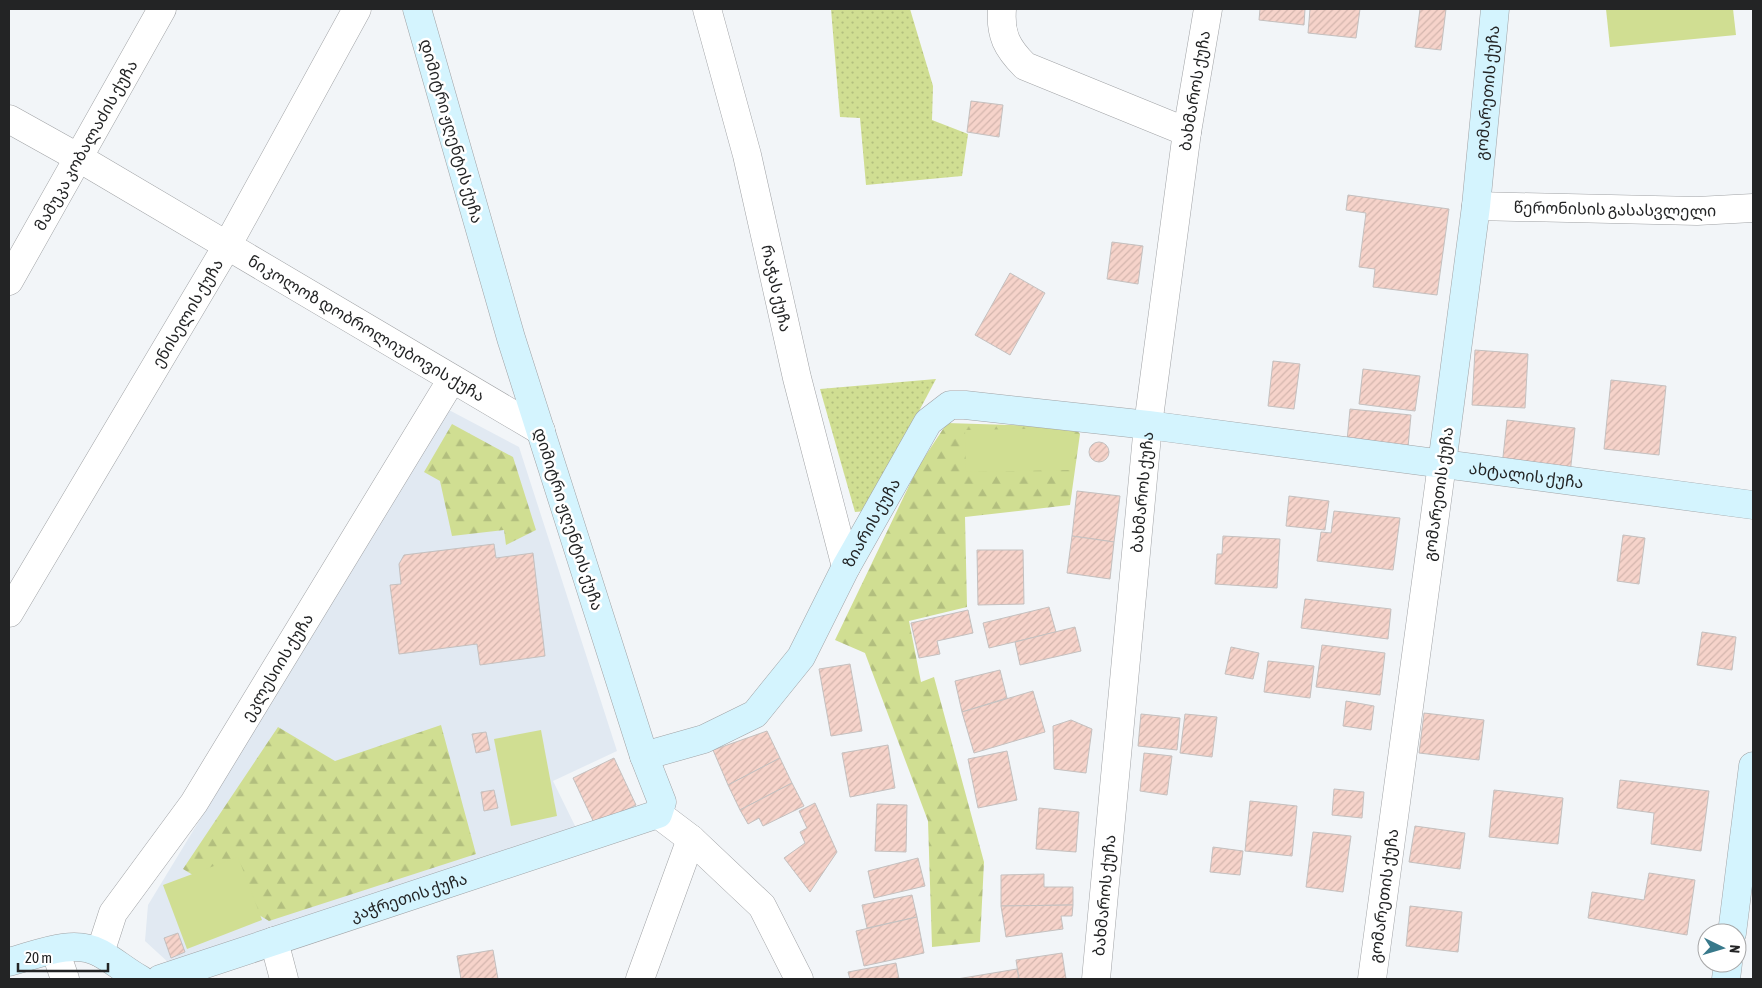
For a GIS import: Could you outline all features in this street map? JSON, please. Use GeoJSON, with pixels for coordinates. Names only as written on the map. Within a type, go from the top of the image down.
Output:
{"type":"FeatureCollection","features":[{"type":"Feature","properties":{"kind":"street","name":"მამუკა კობალაძის ქუჩა"},"geometry":{"type":"LineString","coordinates":[[9,281],[162,9]]}},
{"type":"Feature","properties":{"kind":"street","name":"ენისელის ქუჩა"},"geometry":{"type":"LineString","coordinates":[[9,613],[227,246],[357,9]]}},
{"type":"Feature","properties":{"kind":"street","name":"დიმიტრი ჟღენტის ქუჩა"},"geometry":{"type":"LineString","coordinates":[[417,9],[511,338],[644,756],[662,802],[658,814]]}},
{"type":"Feature","properties":{"kind":"street","name":"რაჭას ქუჩა"},"geometry":{"type":"LineString","coordinates":[[707,9],[747,155],[797,378],[846,567]]}},
{"type":"Feature","properties":{"kind":"street"},"geometry":{"type":"LineString","coordinates":[[1002,9],[1003,35],[1013,54],[1025,66],[1187,132]]}},
{"type":"Feature","properties":{"kind":"street","name":"ბახმაროს ქუჩა"},"geometry":{"type":"LineString","coordinates":[[1096,979],[1148,425],[1187,132],[1208,9]]}},
{"type":"Feature","properties":{"kind":"street","name":"გომარეთის ქუჩა"},"geometry":{"type":"LineString","coordinates":[[1372,979],[1476,206],[1494,9]]}},
{"type":"Feature","properties":{"kind":"street","name":"ნიკოლოზ დობროლიუბოვის ქუჩა"},"geometry":{"type":"LineString","coordinates":[[9,119],[79,158],[541,431]]}},
{"type":"Feature","properties":{"kind":"street","name":"წერონისის გასასვლელი"},"geometry":{"type":"LineString","coordinates":[[1476,206],[1697,210],[1753,208]]}},
{"type":"Feature","properties":{"kind":"street","name":"ეკლესიის ქუჩა"},"geometry":{"type":"LineString","coordinates":[[100,953],[113,913],[194,803],[452,379]]}},
{"type":"Feature","properties":{"kind":"street","name":"ზიარის ქუჩა"},"geometry":{"type":"LineString","coordinates":[[644,756],[704,739],[754,714],[801,657],[846,567],[928,422],[950,405],[965,405],[1148,425]]}},
{"type":"Feature","properties":{"kind":"street","name":"ახტალის ქუჩა"},"geometry":{"type":"LineString","coordinates":[[1148,425],[1753,505]]}},
{"type":"Feature","properties":{"kind":"street"},"geometry":{"type":"LineString","coordinates":[[1733,923],[1753,766]]}},
{"type":"Feature","properties":{"kind":"street"},"geometry":{"type":"LineString","coordinates":[[658,814],[691,839],[762,906],[799,979]]}},
{"type":"Feature","properties":{"kind":"street","name":"კაჭრეთის ქუჩა"},"geometry":{"type":"LineString","coordinates":[[160,979],[658,814]]}},
{"type":"Feature","properties":{"kind":"street"},"geometry":{"type":"LineString","coordinates":[[640,979],[691,839]]}},
{"type":"Feature","properties":{"kind":"street"},"geometry":{"type":"LineString","coordinates":[[274,941],[284,979]]}},
{"type":"Feature","properties":{"kind":"street"},"geometry":{"type":"LineString","coordinates":[[9,962],[55,950],[80,946],[100,953],[140,979]]}},
{"type":"Feature","properties":{"kind":"street"},"geometry":{"type":"LineString","coordinates":[[55,950],[65,979]]}},
{"type":"Feature","properties":{"kind":"shaded area"},"geometry":{"type":"Polygon","coordinates":[[[449,410],[519,447],[617,751],[553,781],[578,832],[170,964],[145,941],[148,905],[449,410]]]}},
{"type":"Feature","properties":{"kind":"green space"},"geometry":{"type":"Polygon","coordinates":[[[831,9],[910,9],[933,86],[932,120],[968,134],[962,176],[866,185],[860,118],[840,117],[831,9]]]}},
{"type":"Feature","properties":{"kind":"green space"},"geometry":{"type":"Polygon","coordinates":[[[1606,9],[1733,9],[1736,35],[1610,47],[1606,9]]]}},
{"type":"Feature","properties":{"kind":"green space"},"geometry":{"type":"Polygon","coordinates":[[[936,379],[866,511],[855,512],[820,389],[936,379]]]}},
{"type":"Feature","properties":{"kind":"green space"},"geometry":{"type":"Polygon","coordinates":[[[947,423],[1074,427],[1080,434],[1070,505],[965,517],[967,607],[909,621],[921,682],[934,677],[984,862],[980,942],[932,947],[928,821],[865,653],[835,640],[918,467],[947,423]]]}},
{"type":"Feature","properties":{"kind":"green space"},"geometry":{"type":"Polygon","coordinates":[[[452,424],[513,457],[536,530],[506,545],[504,530],[452,536],[440,481],[424,472],[452,424]]]}},
{"type":"Feature","properties":{"kind":"green space"},"geometry":{"type":"Polygon","coordinates":[[[1072,428],[1073,470],[966,472],[965,430],[1072,428]]]}},
{"type":"Feature","properties":{"kind":"green space"},"geometry":{"type":"Polygon","coordinates":[[[441,725],[476,854],[269,921],[183,869],[278,727],[335,761],[441,725]]]}},
{"type":"Feature","properties":{"kind":"green space"},"geometry":{"type":"Polygon","coordinates":[[[541,730],[557,816],[511,826],[494,739],[541,730]]]}},
{"type":"Feature","properties":{"kind":"green space"},"geometry":{"type":"Polygon","coordinates":[[[238,857],[262,920],[187,949],[163,885],[238,857]]]}},
{"type":"Feature","properties":{"kind":"building"},"geometry":{"type":"Polygon","coordinates":[[[1260,9],[1305,9],[1304,25],[1259,20],[1260,9]]]}},
{"type":"Feature","properties":{"kind":"building"},"geometry":{"type":"Polygon","coordinates":[[[1310,9],[1360,9],[1356,38],[1308,33],[1310,9]]]}},
{"type":"Feature","properties":{"kind":"building"},"geometry":{"type":"Polygon","coordinates":[[[1420,9],[1446,9],[1441,50],[1415,47],[1420,9]]]}},
{"type":"Feature","properties":{"kind":"building"},"geometry":{"type":"Polygon","coordinates":[[[971,101],[1003,105],[999,137],[967,132],[971,101]]]}},
{"type":"Feature","properties":{"kind":"building"},"geometry":{"type":"Polygon","coordinates":[[[1348,195],[1449,209],[1437,295],[1373,287],[1375,269],[1359,267],[1366,213],[1346,210],[1348,195]]]}},
{"type":"Feature","properties":{"kind":"building"},"geometry":{"type":"Polygon","coordinates":[[[1112,242],[1143,246],[1138,284],[1107,279],[1112,242]]]}},
{"type":"Feature","properties":{"kind":"building"},"geometry":{"type":"Polygon","coordinates":[[[1010,273],[1045,293],[1010,355],[975,335],[1010,273]]]}},
{"type":"Feature","properties":{"kind":"building"},"geometry":{"type":"Polygon","coordinates":[[[1475,350],[1528,354],[1525,408],[1472,405],[1475,350]]]}},
{"type":"Feature","properties":{"kind":"building"},"geometry":{"type":"Polygon","coordinates":[[[1273,361],[1300,364],[1294,409],[1268,406],[1273,361]]]}},
{"type":"Feature","properties":{"kind":"building"},"geometry":{"type":"Polygon","coordinates":[[[1363,369],[1420,376],[1415,411],[1359,404],[1363,369]]]}},
{"type":"Feature","properties":{"kind":"building"},"geometry":{"type":"Polygon","coordinates":[[[1611,380],[1666,386],[1659,455],[1604,449],[1611,380]]]}},
{"type":"Feature","properties":{"kind":"building"},"geometry":{"type":"Polygon","coordinates":[[[1350,409],[1411,415],[1408,447],[1347,441],[1350,409]]]}},
{"type":"Feature","properties":{"kind":"building"},"geometry":{"type":"Polygon","coordinates":[[[1507,420],[1575,428],[1570,474],[1502,466],[1507,420]]]}},
{"type":"Feature","properties":{"kind":"building"},"geometry":{"type":"Polygon","coordinates":[[[1099,442],[1106,445],[1109,452],[1106,459],[1099,462],[1092,459],[1089,452],[1092,445],[1099,442]]]}},
{"type":"Feature","properties":{"kind":"building"},"geometry":{"type":"Polygon","coordinates":[[[1077,491],[1120,496],[1114,542],[1072,536],[1077,491]]]}},
{"type":"Feature","properties":{"kind":"building"},"geometry":{"type":"Polygon","coordinates":[[[1289,496],[1329,501],[1325,530],[1286,526],[1289,496]]]}},
{"type":"Feature","properties":{"kind":"building"},"geometry":{"type":"Polygon","coordinates":[[[1334,511],[1400,518],[1393,570],[1317,561],[1321,532],[1331,533],[1334,511]]]}},
{"type":"Feature","properties":{"kind":"building"},"geometry":{"type":"Polygon","coordinates":[[[1623,535],[1645,538],[1639,584],[1617,581],[1623,535]]]}},
{"type":"Feature","properties":{"kind":"building"},"geometry":{"type":"Polygon","coordinates":[[[1072,536],[1114,542],[1110,579],[1067,573],[1072,536]]]}},
{"type":"Feature","properties":{"kind":"building"},"geometry":{"type":"Polygon","coordinates":[[[1223,536],[1280,539],[1277,588],[1215,584],[1217,554],[1222,554],[1223,536]]]}},
{"type":"Feature","properties":{"kind":"building"},"geometry":{"type":"Polygon","coordinates":[[[494,544],[496,558],[533,553],[545,656],[480,665],[477,644],[399,654],[390,585],[401,584],[399,564],[404,555],[494,544]]]}},
{"type":"Feature","properties":{"kind":"building"},"geometry":{"type":"Polygon","coordinates":[[[977,550],[1023,550],[1024,604],[978,605],[977,550]]]}},
{"type":"Feature","properties":{"kind":"building"},"geometry":{"type":"Polygon","coordinates":[[[1305,599],[1391,609],[1388,639],[1301,628],[1305,599]]]}},
{"type":"Feature","properties":{"kind":"building"},"geometry":{"type":"Polygon","coordinates":[[[1049,607],[1056,632],[989,648],[983,623],[1049,607]]]}},
{"type":"Feature","properties":{"kind":"building"},"geometry":{"type":"Polygon","coordinates":[[[968,610],[973,633],[937,641],[940,654],[919,658],[911,623],[968,610]]]}},
{"type":"Feature","properties":{"kind":"building"},"geometry":{"type":"Polygon","coordinates":[[[1075,627],[1081,651],[1020,665],[1015,642],[1075,627]]]}},
{"type":"Feature","properties":{"kind":"building"},"geometry":{"type":"Polygon","coordinates":[[[1702,632],[1736,637],[1732,670],[1697,665],[1702,632]]]}},
{"type":"Feature","properties":{"kind":"building"},"geometry":{"type":"Polygon","coordinates":[[[1322,645],[1385,653],[1380,695],[1316,687],[1322,645]]]}},
{"type":"Feature","properties":{"kind":"building"},"geometry":{"type":"Polygon","coordinates":[[[1231,647],[1259,653],[1253,679],[1225,674],[1231,647]]]}},
{"type":"Feature","properties":{"kind":"building"},"geometry":{"type":"Polygon","coordinates":[[[1268,661],[1314,666],[1310,698],[1264,692],[1268,661]]]}},
{"type":"Feature","properties":{"kind":"building"},"geometry":{"type":"Polygon","coordinates":[[[850,664],[862,731],[831,736],[819,669],[850,664]]]}},
{"type":"Feature","properties":{"kind":"building"},"geometry":{"type":"Polygon","coordinates":[[[1000,670],[1007,698],[962,712],[955,681],[1000,670]]]}},
{"type":"Feature","properties":{"kind":"building"},"geometry":{"type":"Polygon","coordinates":[[[1033,691],[1045,732],[974,753],[962,712],[1033,691]]]}},
{"type":"Feature","properties":{"kind":"building"},"geometry":{"type":"Polygon","coordinates":[[[1346,701],[1374,706],[1371,730],[1343,726],[1346,701]]]}},
{"type":"Feature","properties":{"kind":"building"},"geometry":{"type":"Polygon","coordinates":[[[1424,713],[1484,720],[1479,760],[1419,753],[1424,713]]]}},
{"type":"Feature","properties":{"kind":"building"},"geometry":{"type":"Polygon","coordinates":[[[1141,714],[1180,718],[1177,750],[1138,746],[1141,714]]]}},
{"type":"Feature","properties":{"kind":"building"},"geometry":{"type":"Polygon","coordinates":[[[1185,714],[1217,717],[1212,757],[1180,753],[1185,714]]]}},
{"type":"Feature","properties":{"kind":"building"},"geometry":{"type":"Polygon","coordinates":[[[1071,720],[1092,729],[1086,773],[1054,769],[1053,726],[1071,720]]]}},
{"type":"Feature","properties":{"kind":"building"},"geometry":{"type":"Polygon","coordinates":[[[767,731],[780,758],[728,785],[713,750],[767,731]]]}},
{"type":"Feature","properties":{"kind":"building"},"geometry":{"type":"Polygon","coordinates":[[[486,732],[490,750],[476,753],[472,734],[486,732]]]}},
{"type":"Feature","properties":{"kind":"building"},"geometry":{"type":"Polygon","coordinates":[[[888,745],[895,788],[850,797],[842,753],[888,745]]]}},
{"type":"Feature","properties":{"kind":"building"},"geometry":{"type":"Polygon","coordinates":[[[1007,751],[1017,800],[978,808],[968,759],[1007,751]]]}},
{"type":"Feature","properties":{"kind":"building"},"geometry":{"type":"Polygon","coordinates":[[[1144,753],[1172,756],[1167,795],[1140,791],[1144,753]]]}},
{"type":"Feature","properties":{"kind":"building"},"geometry":{"type":"Polygon","coordinates":[[[614,758],[636,805],[595,825],[573,778],[614,758]]]}},
{"type":"Feature","properties":{"kind":"building"},"geometry":{"type":"Polygon","coordinates":[[[780,758],[792,783],[740,810],[728,785],[780,758]]]}},
{"type":"Feature","properties":{"kind":"building"},"geometry":{"type":"Polygon","coordinates":[[[1620,780],[1709,791],[1701,851],[1651,844],[1654,813],[1617,808],[1620,780]]]}},
{"type":"Feature","properties":{"kind":"building"},"geometry":{"type":"Polygon","coordinates":[[[792,783],[804,806],[763,826],[759,818],[748,824],[740,810],[792,783]]]}},
{"type":"Feature","properties":{"kind":"building"},"geometry":{"type":"Polygon","coordinates":[[[1334,789],[1364,792],[1362,818],[1332,815],[1334,789]]]}},
{"type":"Feature","properties":{"kind":"building"},"geometry":{"type":"Polygon","coordinates":[[[494,790],[498,808],[484,811],[481,792],[494,790]]]}},
{"type":"Feature","properties":{"kind":"building"},"geometry":{"type":"Polygon","coordinates":[[[1494,790],[1563,798],[1558,844],[1489,837],[1494,790]]]}},
{"type":"Feature","properties":{"kind":"building"},"geometry":{"type":"Polygon","coordinates":[[[1250,801],[1297,806],[1292,856],[1245,851],[1250,801]]]}},
{"type":"Feature","properties":{"kind":"building"},"geometry":{"type":"Polygon","coordinates":[[[815,803],[837,852],[810,892],[784,858],[805,843],[800,832],[807,828],[799,811],[815,803]]]}},
{"type":"Feature","properties":{"kind":"building"},"geometry":{"type":"Polygon","coordinates":[[[877,804],[907,805],[906,852],[875,851],[877,804]]]}},
{"type":"Feature","properties":{"kind":"building"},"geometry":{"type":"Polygon","coordinates":[[[1039,808],[1079,812],[1076,852],[1036,849],[1039,808]]]}},
{"type":"Feature","properties":{"kind":"building"},"geometry":{"type":"Polygon","coordinates":[[[1415,826],[1465,833],[1460,869],[1409,862],[1415,826]]]}},
{"type":"Feature","properties":{"kind":"building"},"geometry":{"type":"Polygon","coordinates":[[[1313,832],[1351,836],[1343,892],[1306,887],[1313,832]]]}},
{"type":"Feature","properties":{"kind":"building"},"geometry":{"type":"Polygon","coordinates":[[[1213,847],[1243,851],[1240,875],[1210,872],[1213,847]]]}},
{"type":"Feature","properties":{"kind":"building"},"geometry":{"type":"Polygon","coordinates":[[[918,858],[925,886],[874,898],[868,871],[918,858]]]}},
{"type":"Feature","properties":{"kind":"building"},"geometry":{"type":"Polygon","coordinates":[[[1649,873],[1695,880],[1687,935],[1588,918],[1592,892],[1644,900],[1649,873]]]}},
{"type":"Feature","properties":{"kind":"building"},"geometry":{"type":"Polygon","coordinates":[[[1044,874],[1044,887],[1073,887],[1073,905],[1001,906],[1001,875],[1044,874]]]}},
{"type":"Feature","properties":{"kind":"building"},"geometry":{"type":"Polygon","coordinates":[[[912,895],[917,917],[867,928],[862,905],[912,895]]]}},
{"type":"Feature","properties":{"kind":"building"},"geometry":{"type":"Polygon","coordinates":[[[1073,905],[1072,916],[1061,916],[1063,929],[1006,937],[1001,906],[1073,905]]]}},
{"type":"Feature","properties":{"kind":"building"},"geometry":{"type":"Polygon","coordinates":[[[1410,906],[1462,912],[1458,952],[1406,946],[1410,906]]]}},
{"type":"Feature","properties":{"kind":"building"},"geometry":{"type":"Polygon","coordinates":[[[917,917],[924,953],[864,966],[856,931],[917,917]]]}},
{"type":"Feature","properties":{"kind":"building"},"geometry":{"type":"Polygon","coordinates":[[[178,933],[185,952],[171,958],[164,938],[178,933]]]}},
{"type":"Feature","properties":{"kind":"building"},"geometry":{"type":"Polygon","coordinates":[[[493,950],[498,979],[461,979],[457,956],[493,950]]]}},
{"type":"Feature","properties":{"kind":"building"},"geometry":{"type":"Polygon","coordinates":[[[1062,953],[1066,979],[1019,979],[1016,960],[1062,953]]]}},
{"type":"Feature","properties":{"kind":"building"},"geometry":{"type":"Polygon","coordinates":[[[896,963],[899,979],[850,979],[848,972],[896,963]]]}},
{"type":"Feature","properties":{"kind":"building"},"geometry":{"type":"Polygon","coordinates":[[[1017,969],[1019,979],[957,979],[1017,969]]]}}]}
